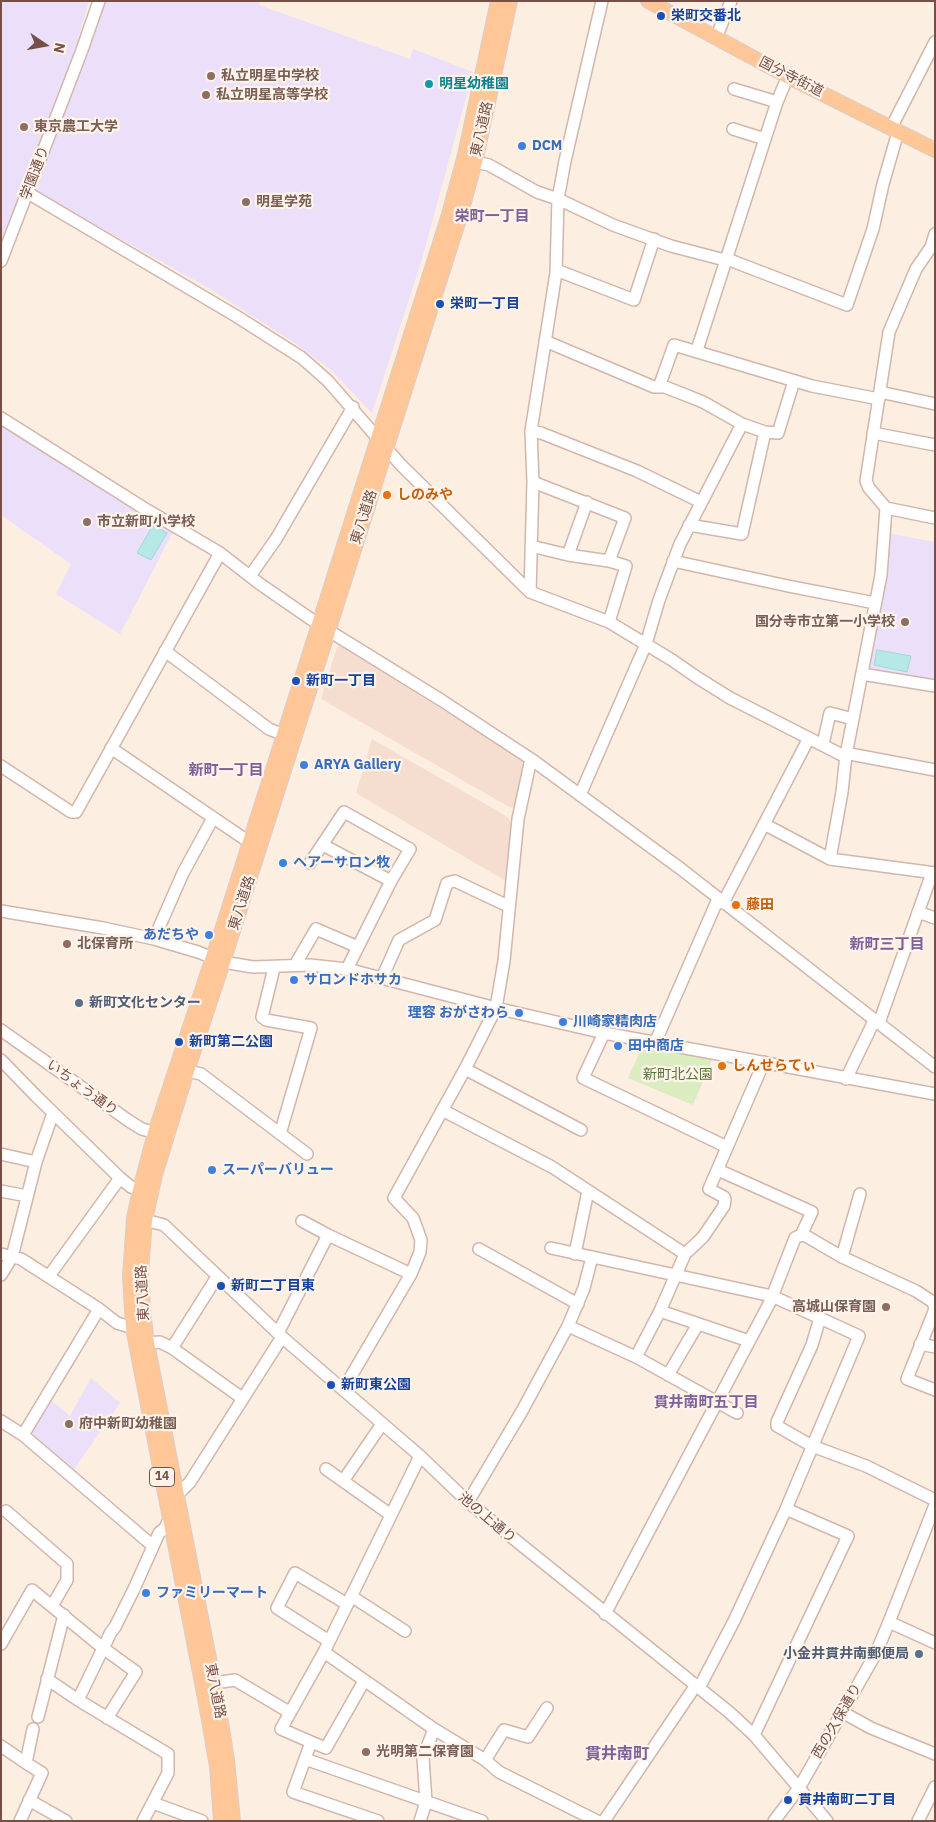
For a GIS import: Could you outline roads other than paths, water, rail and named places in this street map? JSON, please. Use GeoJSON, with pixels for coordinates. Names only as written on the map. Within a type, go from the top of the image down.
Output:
{"type":"FeatureCollection","features":[{"type":"Feature","properties":{"kind":"main road","name":"東八道路"},"geometry":{"type":"LineString","coordinates":[[453,220],[498,1]]}},
{"type":"Feature","properties":{"kind":"main road","name":"東八道路"},"geometry":{"type":"LineString","coordinates":[[233,1821],[227,1760],[214,1683],[147,1343],[141,1272],[145,1220],[155,1175],[161,1135],[453,220],[475,162],[510,1]]}},
{"type":"Feature","properties":{"kind":"main road","name":"国分寺街道"},"geometry":{"type":"LineString","coordinates":[[648,1],[788,76],[935,150]]}},
{"type":"Feature","properties":{"kind":"main road","name":"東八道路"},"geometry":{"type":"LineString","coordinates":[[221,1821],[217,1766],[209,1718],[133,1328],[130,1299],[130,1258],[140,1190],[187,1071],[249,842],[284,735],[323,628]]}},
{"type":"Feature","properties":{"kind":"street","name":"学園通り"},"geometry":{"type":"LineString","coordinates":[[1,261],[99,1]]}},
{"type":"Feature","properties":{"kind":"street"},"geometry":{"type":"LineString","coordinates":[[530,592],[533,482],[531,431],[556,270],[558,199],[602,1]]}},
{"type":"Feature","properties":{"kind":"street"},"geometry":{"type":"LineString","coordinates":[[716,38],[731,1]]}},
{"type":"Feature","properties":{"kind":"street"},"geometry":{"type":"LineString","coordinates":[[475,162],[488,165],[538,192],[558,199],[613,225],[694,253],[727,259],[847,305],[873,229],[895,130],[935,42]]}},
{"type":"Feature","properties":{"kind":"street"},"geometry":{"type":"LineString","coordinates":[[697,350],[764,139],[788,76]]}},
{"type":"Feature","properties":{"kind":"street"},"geometry":{"type":"LineString","coordinates":[[734,89],[777,102]]}},
{"type":"Feature","properties":{"kind":"street"},"geometry":{"type":"LineString","coordinates":[[733,129],[764,139]]}},
{"type":"Feature","properties":{"kind":"street"},"geometry":{"type":"LineString","coordinates":[[28,193],[236,316],[302,358],[328,381],[353,408],[401,465],[530,592],[609,622],[730,698],[842,755],[850,754],[935,770]]}},
{"type":"Feature","properties":{"kind":"street"},"geometry":{"type":"LineString","coordinates":[[935,234],[932,247],[916,269],[889,332],[866,481],[869,488],[886,508],[935,518]]}},
{"type":"Feature","properties":{"kind":"street"},"geometry":{"type":"LineString","coordinates":[[556,270],[634,300],[654,239]]}},
{"type":"Feature","properties":{"kind":"street"},"geometry":{"type":"LineString","coordinates":[[545,341],[654,387],[665,387],[696,400],[742,424],[765,432],[778,433],[794,381]]}},
{"type":"Feature","properties":{"kind":"street"},"geometry":{"type":"LineString","coordinates":[[659,387],[674,345],[697,350],[794,381],[935,404]]}},
{"type":"Feature","properties":{"kind":"street"},"geometry":{"type":"LineString","coordinates":[[250,576],[276,539],[353,408]]}},
{"type":"Feature","properties":{"kind":"street"},"geometry":{"type":"LineString","coordinates":[[1,418],[142,507],[220,553],[323,628],[441,700],[531,759],[681,869],[935,1067]]}},
{"type":"Feature","properties":{"kind":"street"},"geometry":{"type":"LineString","coordinates":[[580,795],[646,644],[673,561],[689,525],[742,424]]}},
{"type":"Feature","properties":{"kind":"street"},"geometry":{"type":"LineString","coordinates":[[531,431],[541,433],[637,471],[701,502]]}},
{"type":"Feature","properties":{"kind":"street"},"geometry":{"type":"LineString","coordinates":[[689,525],[742,534],[765,432]]}},
{"type":"Feature","properties":{"kind":"street"},"geometry":{"type":"LineString","coordinates":[[873,434],[935,445]]}},
{"type":"Feature","properties":{"kind":"street"},"geometry":{"type":"LineString","coordinates":[[533,482],[625,518],[609,561]]}},
{"type":"Feature","properties":{"kind":"street"},"geometry":{"type":"LineString","coordinates":[[568,555],[587,502]]}},
{"type":"Feature","properties":{"kind":"street"},"geometry":{"type":"LineString","coordinates":[[830,859],[842,792],[846,755],[881,575],[886,508]]}},
{"type":"Feature","properties":{"kind":"street"},"geometry":{"type":"LineString","coordinates":[[531,546],[626,566],[609,622]]}},
{"type":"Feature","properties":{"kind":"street"},"geometry":{"type":"LineString","coordinates":[[1,766],[71,812],[76,812],[220,553]]}},
{"type":"Feature","properties":{"kind":"street"},"geometry":{"type":"LineString","coordinates":[[673,561],[876,603]]}},
{"type":"Feature","properties":{"kind":"street"},"geometry":{"type":"LineString","coordinates":[[165,651],[269,728],[284,735]]}},
{"type":"Feature","properties":{"kind":"street"},"geometry":{"type":"LineString","coordinates":[[862,674],[935,686]]}},
{"type":"Feature","properties":{"kind":"street"},"geometry":{"type":"LineString","coordinates":[[823,744],[830,714],[853,719]]}},
{"type":"Feature","properties":{"kind":"street"},"geometry":{"type":"LineString","coordinates":[[655,1043],[721,901],[809,738]]}},
{"type":"Feature","properties":{"kind":"street"},"geometry":{"type":"LineString","coordinates":[[111,748],[249,842]]}},
{"type":"Feature","properties":{"kind":"street"},"geometry":{"type":"LineString","coordinates":[[342,1390],[411,1274],[420,1252],[421,1240],[413,1218],[394,1198],[466,1068],[496,1008],[504,962],[518,818],[531,759]]}},
{"type":"Feature","properties":{"kind":"street"},"geometry":{"type":"LineString","coordinates":[[310,863],[344,812],[410,849],[391,881],[347,969]]}},
{"type":"Feature","properties":{"kind":"street"},"geometry":{"type":"LineString","coordinates":[[154,939],[183,873],[213,818]]}},
{"type":"Feature","properties":{"kind":"street"},"geometry":{"type":"LineString","coordinates":[[764,824],[830,859],[933,873],[877,1021],[846,1079]]}},
{"type":"Feature","properties":{"kind":"street"},"geometry":{"type":"LineString","coordinates":[[323,845],[391,881]]}},
{"type":"Feature","properties":{"kind":"street"},"geometry":{"type":"LineString","coordinates":[[382,978],[399,940],[435,920],[447,883],[455,881],[508,906]]}},
{"type":"Feature","properties":{"kind":"street"},"geometry":{"type":"LineString","coordinates":[[1,911],[103,928],[154,939],[218,960],[253,967],[274,968],[310,965],[347,969],[496,1008],[604,1033],[935,1094]]}},
{"type":"Feature","properties":{"kind":"street"},"geometry":{"type":"LineString","coordinates":[[918,912],[935,918]]}},
{"type":"Feature","properties":{"kind":"street"},"geometry":{"type":"LineString","coordinates":[[296,966],[316,929],[358,947]]}},
{"type":"Feature","properties":{"kind":"street"},"geometry":{"type":"LineString","coordinates":[[274,968],[262,1017],[266,1020],[311,1028],[280,1134]]}},
{"type":"Feature","properties":{"kind":"street","name":"いちょう通り"},"geometry":{"type":"LineString","coordinates":[[1,1030],[129,1121],[142,1129],[161,1135]]}},
{"type":"Feature","properties":{"kind":"street"},"geometry":{"type":"LineString","coordinates":[[604,1033],[583,1078],[727,1147]]}},
{"type":"Feature","properties":{"kind":"street"},"geometry":{"type":"LineString","coordinates":[[1,1060],[120,1178],[131,1187],[140,1190]]}},
{"type":"Feature","properties":{"kind":"street"},"geometry":{"type":"LineString","coordinates":[[636,1357],[660,1311],[685,1254],[703,1237],[724,1206],[724,1197],[709,1189],[764,1062]]}},
{"type":"Feature","properties":{"kind":"street"},"geometry":{"type":"LineString","coordinates":[[466,1068],[581,1130]]}},
{"type":"Feature","properties":{"kind":"street"},"geometry":{"type":"LineString","coordinates":[[187,1071],[201,1074],[307,1154]]}},
{"type":"Feature","properties":{"kind":"street"},"geometry":{"type":"LineString","coordinates":[[442,1110],[552,1167],[685,1254]]}},
{"type":"Feature","properties":{"kind":"street"},"geometry":{"type":"LineString","coordinates":[[1,1275],[53,1113]]}},
{"type":"Feature","properties":{"kind":"street"},"geometry":{"type":"LineString","coordinates":[[1,1154],[36,1162]]}},
{"type":"Feature","properties":{"kind":"street"},"geometry":{"type":"LineString","coordinates":[[605,1614],[750,1341],[772,1296],[795,1238],[801,1235],[812,1212],[718,1170]]}},
{"type":"Feature","properties":{"kind":"street"},"geometry":{"type":"LineString","coordinates":[[49,1276],[120,1178]]}},
{"type":"Feature","properties":{"kind":"street"},"geometry":{"type":"LineString","coordinates":[[1,1191],[27,1196]]}},
{"type":"Feature","properties":{"kind":"street"},"geometry":{"type":"LineString","coordinates":[[575,1254],[588,1191]]}},
{"type":"Feature","properties":{"kind":"street"},"geometry":{"type":"LineString","coordinates":[[842,1257],[860,1194]]}},
{"type":"Feature","properties":{"kind":"street","name":"池の上通り"},"geometry":{"type":"LineString","coordinates":[[145,1220],[164,1225],[280,1335],[420,1456],[468,1502],[729,1712],[754,1735],[827,1821]]}},
{"type":"Feature","properties":{"kind":"street"},"geometry":{"type":"LineString","coordinates":[[302,1221],[411,1274]]}},
{"type":"Feature","properties":{"kind":"street"},"geometry":{"type":"LineString","coordinates":[[78,1700],[159,1534],[165,1528],[170,1518],[178,1495],[190,1482],[280,1335],[328,1235]]}},
{"type":"Feature","properties":{"kind":"street"},"geometry":{"type":"LineString","coordinates":[[801,1235],[842,1257],[916,1291],[932,1302],[934,1308],[907,1379],[935,1390]]}},
{"type":"Feature","properties":{"kind":"street"},"geometry":{"type":"LineString","coordinates":[[551,1248],[772,1296],[858,1336],[786,1509],[734,1621],[698,1687],[604,1821]]}},
{"type":"Feature","properties":{"kind":"street"},"geometry":{"type":"LineString","coordinates":[[479,1249],[578,1304]]}},
{"type":"Feature","properties":{"kind":"street"},"geometry":{"type":"LineString","coordinates":[[7,1256],[22,1259],[99,1309],[117,1323],[133,1328]]}},
{"type":"Feature","properties":{"kind":"street"},"geometry":{"type":"LineString","coordinates":[[468,1502],[522,1411],[568,1326],[584,1288],[592,1257]]}},
{"type":"Feature","properties":{"kind":"street"},"geometry":{"type":"LineString","coordinates":[[172,1348],[217,1277]]}},
{"type":"Feature","properties":{"kind":"street"},"geometry":{"type":"LineString","coordinates":[[23,1435],[99,1309]]}},
{"type":"Feature","properties":{"kind":"street"},"geometry":{"type":"LineString","coordinates":[[660,1311],[750,1341]]}},
{"type":"Feature","properties":{"kind":"street"},"geometry":{"type":"LineString","coordinates":[[820,1318],[812,1344],[777,1422],[777,1426],[812,1446],[866,1466],[935,1500]]}},
{"type":"Feature","properties":{"kind":"street"},"geometry":{"type":"LineString","coordinates":[[668,1375],[698,1324]]}},
{"type":"Feature","properties":{"kind":"street"},"geometry":{"type":"LineString","coordinates":[[568,1326],[636,1357],[737,1413]]}},
{"type":"Feature","properties":{"kind":"street"},"geometry":{"type":"LineString","coordinates":[[147,1343],[160,1342],[172,1348],[242,1398]]}},
{"type":"Feature","properties":{"kind":"street"},"geometry":{"type":"LineString","coordinates":[[920,1344],[935,1346]]}},
{"type":"Feature","properties":{"kind":"street"},"geometry":{"type":"LineString","coordinates":[[1,1421],[23,1435],[153,1546]]}},
{"type":"Feature","properties":{"kind":"street"},"geometry":{"type":"LineString","coordinates":[[343,1481],[382,1424]]}},
{"type":"Feature","properties":{"kind":"street"},"geometry":{"type":"LineString","coordinates":[[364,1681],[326,1748],[280,1729],[324,1652],[420,1456]]}},
{"type":"Feature","properties":{"kind":"street"},"geometry":{"type":"LineString","coordinates":[[326,1469],[391,1516]]}},
{"type":"Feature","properties":{"kind":"street","name":"西の久保通り"},"geometry":{"type":"LineString","coordinates":[[774,1821],[799,1788],[876,1653],[935,1505]]}},
{"type":"Feature","properties":{"kind":"street"},"geometry":{"type":"LineString","coordinates":[[754,1735],[848,1536],[786,1509]]}},
{"type":"Feature","properties":{"kind":"street"},"geometry":{"type":"LineString","coordinates":[[6,1511],[67,1564],[67,1580],[52,1606]]}},
{"type":"Feature","properties":{"kind":"street"},"geometry":{"type":"LineString","coordinates":[[329,1641],[277,1608],[295,1572],[405,1631]]}},
{"type":"Feature","properties":{"kind":"street"},"geometry":{"type":"LineString","coordinates":[[1,1644],[32,1590],[103,1648],[136,1672],[107,1718]]}},
{"type":"Feature","properties":{"kind":"street"},"geometry":{"type":"LineString","coordinates":[[38,1717],[64,1615]]}},
{"type":"Feature","properties":{"kind":"street"},"geometry":{"type":"LineString","coordinates":[[889,1622],[935,1643]]}},
{"type":"Feature","properties":{"kind":"street"},"geometry":{"type":"LineString","coordinates":[[324,1652],[434,1729],[485,1760],[500,1772],[597,1821]]}},
{"type":"Feature","properties":{"kind":"street"},"geometry":{"type":"LineString","coordinates":[[47,1679],[107,1718],[168,1754],[168,1774],[143,1821]]}},
{"type":"Feature","properties":{"kind":"street"},"geometry":{"type":"LineString","coordinates":[[214,1683],[235,1680],[289,1712]]}},
{"type":"Feature","properties":{"kind":"street"},"geometry":{"type":"LineString","coordinates":[[485,1760],[504,1730],[528,1737],[546,1708]]}},
{"type":"Feature","properties":{"kind":"street"},"geometry":{"type":"LineString","coordinates":[[842,1712],[871,1728],[935,1754]]}},
{"type":"Feature","properties":{"kind":"street"},"geometry":{"type":"LineString","coordinates":[[26,1764],[33,1729]]}},
{"type":"Feature","properties":{"kind":"street"},"geometry":{"type":"LineString","coordinates":[[420,1821],[426,1802],[423,1758],[434,1729]]}},
{"type":"Feature","properties":{"kind":"street"},"geometry":{"type":"LineString","coordinates":[[311,1742],[293,1792],[378,1821]]}},
{"type":"Feature","properties":{"kind":"street"},"geometry":{"type":"LineString","coordinates":[[1,1746],[42,1773],[20,1821]]}},
{"type":"Feature","properties":{"kind":"street"},"geometry":{"type":"LineString","coordinates":[[304,1759],[482,1821]]}},
{"type":"Feature","properties":{"kind":"street"},"geometry":{"type":"LineString","coordinates":[[918,1821],[935,1787]]}},
{"type":"Feature","properties":{"kind":"street"},"geometry":{"type":"LineString","coordinates":[[29,1800],[66,1821]]}},
{"type":"Feature","properties":{"kind":"street"},"geometry":{"type":"LineString","coordinates":[[153,1803],[202,1821]]}},
{"type":"Feature","properties":{"kind":"water"},"geometry":{"type":"Polygon","coordinates":[[[153,525],[167,533],[151,560],[137,553],[153,525]]]}},
{"type":"Feature","properties":{"kind":"water"},"geometry":{"type":"Polygon","coordinates":[[[877,650],[911,656],[907,672],[874,665],[877,650]]]}},
{"type":"Feature","properties":{"kind":"place","name":"栄町交番北"},"geometry":{"type":"Point","coordinates":[661,16]}},
{"type":"Feature","properties":{"kind":"place","name":"私立明星中学校"},"geometry":{"type":"Point","coordinates":[211,76]}},
{"type":"Feature","properties":{"kind":"place","name":"明星幼稚園"},"geometry":{"type":"Point","coordinates":[429,84]}},
{"type":"Feature","properties":{"kind":"place","name":"私立明星高等学校"},"geometry":{"type":"Point","coordinates":[206,95]}},
{"type":"Feature","properties":{"kind":"place","name":"東京農工大学"},"geometry":{"type":"Point","coordinates":[24,127]}},
{"type":"Feature","properties":{"kind":"place","name":"DCM"},"geometry":{"type":"Point","coordinates":[522,146]}},
{"type":"Feature","properties":{"kind":"place","name":"明星学苑"},"geometry":{"type":"Point","coordinates":[246,202]}},
{"type":"Feature","properties":{"kind":"place","name":"栄町一丁目"},"geometry":{"type":"Point","coordinates":[440,304]}},
{"type":"Feature","properties":{"kind":"place","name":"しのみや"},"geometry":{"type":"Point","coordinates":[387,495]}},
{"type":"Feature","properties":{"kind":"place","name":"市立新町小学校"},"geometry":{"type":"Point","coordinates":[87,522]}},
{"type":"Feature","properties":{"kind":"place","name":"国分寺市立第一小学校"},"geometry":{"type":"Point","coordinates":[905,622]}},
{"type":"Feature","properties":{"kind":"place","name":"新町一丁目"},"geometry":{"type":"Point","coordinates":[296,681]}},
{"type":"Feature","properties":{"kind":"place","name":"ARYA Gallery"},"geometry":{"type":"Point","coordinates":[304,765]}},
{"type":"Feature","properties":{"kind":"place","name":"ヘアーサロン牧"},"geometry":{"type":"Point","coordinates":[283,863]}},
{"type":"Feature","properties":{"kind":"place","name":"藤田"},"geometry":{"type":"Point","coordinates":[736,905]}},
{"type":"Feature","properties":{"kind":"place","name":"あだちや"},"geometry":{"type":"Point","coordinates":[209,935]}},
{"type":"Feature","properties":{"kind":"place","name":"北保育所"},"geometry":{"type":"Point","coordinates":[67,944]}},
{"type":"Feature","properties":{"kind":"place","name":"サロンドホサカ"},"geometry":{"type":"Point","coordinates":[294,980]}},
{"type":"Feature","properties":{"kind":"place","name":"新町文化センター"},"geometry":{"type":"Point","coordinates":[79,1003]}},
{"type":"Feature","properties":{"kind":"place","name":"理容 おがさわら"},"geometry":{"type":"Point","coordinates":[519,1013]}},
{"type":"Feature","properties":{"kind":"place","name":"川崎家精肉店"},"geometry":{"type":"Point","coordinates":[563,1022]}},
{"type":"Feature","properties":{"kind":"place","name":"新町第二公園"},"geometry":{"type":"Point","coordinates":[179,1042]}},
{"type":"Feature","properties":{"kind":"place","name":"田中商店"},"geometry":{"type":"Point","coordinates":[618,1046]}},
{"type":"Feature","properties":{"kind":"place","name":"しんせらてぃ"},"geometry":{"type":"Point","coordinates":[722,1066]}},
{"type":"Feature","properties":{"kind":"place","name":"スーパーバリュー"},"geometry":{"type":"Point","coordinates":[212,1170]}},
{"type":"Feature","properties":{"kind":"place","name":"新町二丁目東"},"geometry":{"type":"Point","coordinates":[221,1286]}},
{"type":"Feature","properties":{"kind":"place","name":"高城山保育園"},"geometry":{"type":"Point","coordinates":[886,1307]}},
{"type":"Feature","properties":{"kind":"place","name":"新町東公園"},"geometry":{"type":"Point","coordinates":[331,1385]}},
{"type":"Feature","properties":{"kind":"place","name":"府中新町幼稚園"},"geometry":{"type":"Point","coordinates":[69,1424]}},
{"type":"Feature","properties":{"kind":"place","name":"ファミリーマート"},"geometry":{"type":"Point","coordinates":[146,1593]}},
{"type":"Feature","properties":{"kind":"place","name":"小金井貫井南郵便局"},"geometry":{"type":"Point","coordinates":[919,1654]}},
{"type":"Feature","properties":{"kind":"place","name":"光明第二保育園"},"geometry":{"type":"Point","coordinates":[366,1752]}},
{"type":"Feature","properties":{"kind":"place","name":"貫井南町二丁目"},"geometry":{"type":"Point","coordinates":[788,1800]}},
{"type":"Feature","properties":{"kind":"district","name":"栄町一丁目"},"geometry":{"type":"Point","coordinates":[492,217]}},
{"type":"Feature","properties":{"kind":"district","name":"新町一丁目"},"geometry":{"type":"Point","coordinates":[226,771]}},
{"type":"Feature","properties":{"kind":"district","name":"新町三丁目"},"geometry":{"type":"Point","coordinates":[887,945]}},
{"type":"Feature","properties":{"kind":"district","name":"貫井南町五丁目"},"geometry":{"type":"Point","coordinates":[706,1403]}},
{"type":"Feature","properties":{"kind":"district","name":"貫井南町"},"geometry":{"type":"Point","coordinates":[617,1754]}},
{"type":"Feature","properties":{"kind":"park label","name":"新町北公園"},"geometry":{"type":"Point","coordinates":[678,1075]}}]}
